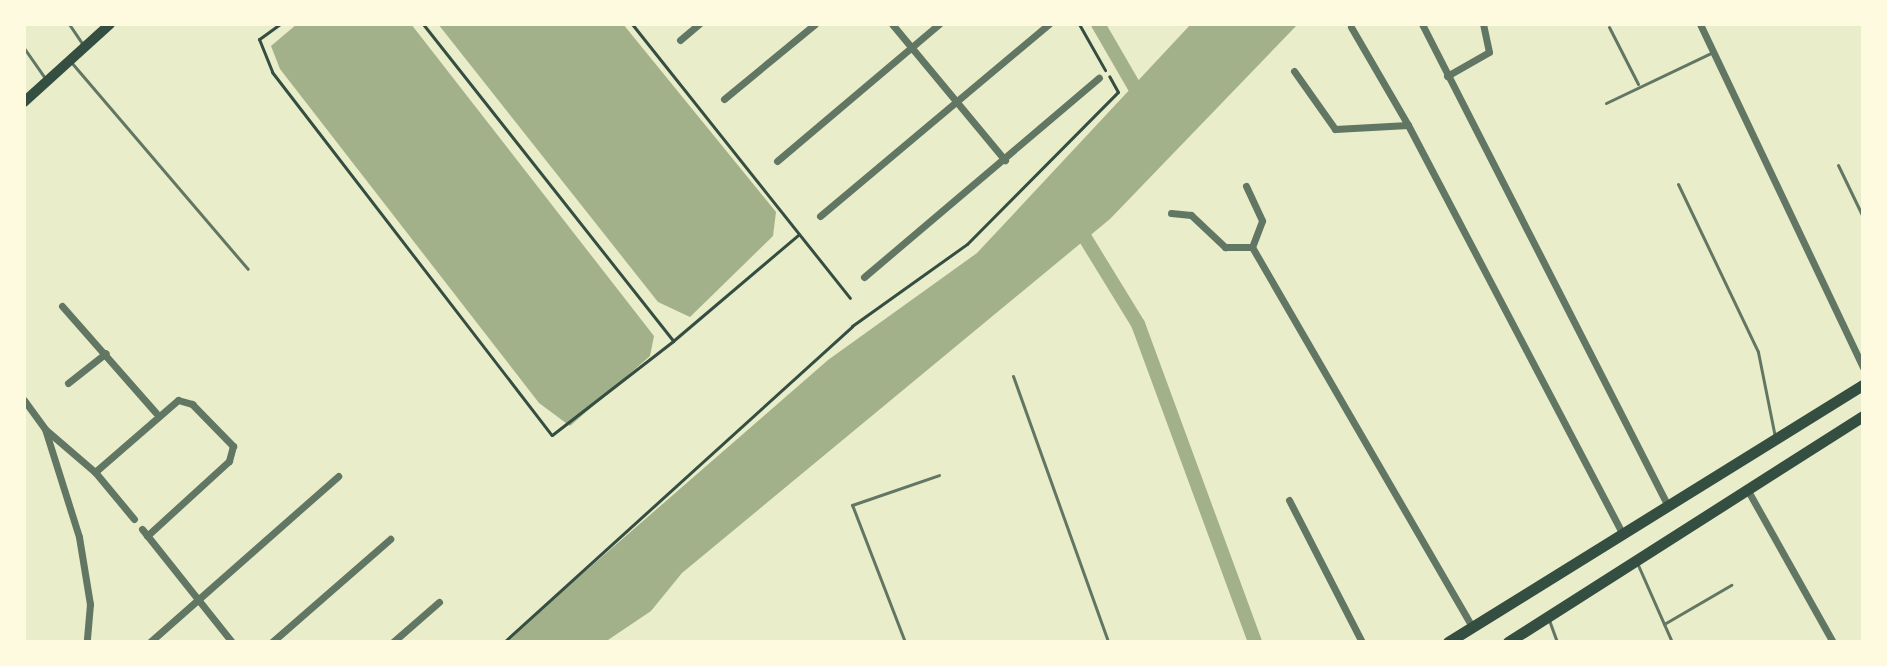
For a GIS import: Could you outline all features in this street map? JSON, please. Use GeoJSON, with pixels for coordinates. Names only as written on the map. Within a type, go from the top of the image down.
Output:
{"type":"FeatureCollection","features":[{"type":"Feature","properties":{"kind":"main road"},"geometry":{"type":"LineString","coordinates":[[24,102],[110,24]]}},
{"type":"Feature","properties":{"kind":"main road"},"geometry":{"type":"LineString","coordinates":[[1448,642],[1863,385]]}},
{"type":"Feature","properties":{"kind":"main road"},"geometry":{"type":"LineString","coordinates":[[1508,642],[1863,416]]}},
{"type":"Feature","properties":{"kind":"street"},"geometry":{"type":"LineString","coordinates":[[680,40],[699,24]]}},
{"type":"Feature","properties":{"kind":"street"},"geometry":{"type":"LineString","coordinates":[[724,99],[815,24]]}},
{"type":"Feature","properties":{"kind":"street"},"geometry":{"type":"LineString","coordinates":[[892,24],[1005,160]]}},
{"type":"Feature","properties":{"kind":"street"},"geometry":{"type":"LineString","coordinates":[[777,161],[939,24]]}},
{"type":"Feature","properties":{"kind":"street"},"geometry":{"type":"LineString","coordinates":[[820,216],[1049,24]]}},
{"type":"Feature","properties":{"kind":"street"},"geometry":{"type":"LineString","coordinates":[[1422,24],[1667,504]]}},
{"type":"Feature","properties":{"kind":"street"},"geometry":{"type":"LineString","coordinates":[[1447,76],[1489,52],[1483,24]]}},
{"type":"Feature","properties":{"kind":"street"},"geometry":{"type":"LineString","coordinates":[[1700,24],[1863,367]]}},
{"type":"Feature","properties":{"kind":"street"},"geometry":{"type":"LineString","coordinates":[[1351,27],[1408,125],[1622,532]]}},
{"type":"Feature","properties":{"kind":"street"},"geometry":{"type":"LineString","coordinates":[[1294,71],[1335,129],[1408,125]]}},
{"type":"Feature","properties":{"kind":"street"},"geometry":{"type":"LineString","coordinates":[[864,277],[1099,78]]}},
{"type":"Feature","properties":{"kind":"street"},"geometry":{"type":"LineString","coordinates":[[1246,186],[1262,221],[1252,247]]}},
{"type":"Feature","properties":{"kind":"street"},"geometry":{"type":"LineString","coordinates":[[1171,213],[1191,215],[1225,247],[1252,247]]}},
{"type":"Feature","properties":{"kind":"street"},"geometry":{"type":"LineString","coordinates":[[1252,247],[1472,627]]}},
{"type":"Feature","properties":{"kind":"street"},"geometry":{"type":"LineString","coordinates":[[62,306],[156,413]]}},
{"type":"Feature","properties":{"kind":"street"},"geometry":{"type":"LineString","coordinates":[[68,383],[106,353]]}},
{"type":"Feature","properties":{"kind":"street"},"geometry":{"type":"LineString","coordinates":[[24,400],[45,429],[92,470],[134,519]]}},
{"type":"Feature","properties":{"kind":"street"},"geometry":{"type":"LineString","coordinates":[[92,470],[156,413],[178,400],[192,404],[233,450],[144,533],[232,642]]}},
{"type":"Feature","properties":{"kind":"street"},"geometry":{"type":"LineString","coordinates":[[45,429],[87,576],[87,642]]}},
{"type":"Feature","properties":{"kind":"street"},"geometry":{"type":"LineString","coordinates":[[150,642],[338,476]]}},
{"type":"Feature","properties":{"kind":"street"},"geometry":{"type":"LineString","coordinates":[[1747,489],[1833,642]]}},
{"type":"Feature","properties":{"kind":"street"},"geometry":{"type":"LineString","coordinates":[[1289,500],[1362,642]]}},
{"type":"Feature","properties":{"kind":"street"},"geometry":{"type":"LineString","coordinates":[[272,642],[390,539]]}},
{"type":"Feature","properties":{"kind":"street"},"geometry":{"type":"LineString","coordinates":[[393,642],[439,602]]}},
{"type":"Feature","properties":{"kind":"lane"},"geometry":{"type":"LineString","coordinates":[[69,24],[84,46]]}},
{"type":"Feature","properties":{"kind":"lane"},"geometry":{"type":"LineString","coordinates":[[1609,27],[1638,84]]}},
{"type":"Feature","properties":{"kind":"lane"},"geometry":{"type":"LineString","coordinates":[[24,48],[48,81]]}},
{"type":"Feature","properties":{"kind":"lane"},"geometry":{"type":"LineString","coordinates":[[1606,103],[1638,84],[1712,52]]}},
{"type":"Feature","properties":{"kind":"lane"},"geometry":{"type":"LineString","coordinates":[[69,59],[248,269]]}},
{"type":"Feature","properties":{"kind":"lane"},"geometry":{"type":"LineString","coordinates":[[1838,165],[1863,217]]}},
{"type":"Feature","properties":{"kind":"lane"},"geometry":{"type":"LineString","coordinates":[[1678,184],[1758,352],[1775,437]]}},
{"type":"Feature","properties":{"kind":"lane"},"geometry":{"type":"LineString","coordinates":[[1013,376],[1108,642]]}},
{"type":"Feature","properties":{"kind":"lane"},"geometry":{"type":"LineString","coordinates":[[905,642],[852,505],[939,475]]}},
{"type":"Feature","properties":{"kind":"lane"},"geometry":{"type":"LineString","coordinates":[[1636,560],[1672,642]]}},
{"type":"Feature","properties":{"kind":"lane"},"geometry":{"type":"LineString","coordinates":[[1664,624],[1731,585]]}},
{"type":"Feature","properties":{"kind":"lane"},"geometry":{"type":"LineString","coordinates":[[1547,617],[1557,642]]}},
{"type":"Feature","properties":{"kind":"path"},"geometry":{"type":"LineString","coordinates":[[280,24],[259,39],[272,72],[552,435],[673,341],[799,234]]}},
{"type":"Feature","properties":{"kind":"path"},"geometry":{"type":"LineString","coordinates":[[423,24],[673,341]]}},
{"type":"Feature","properties":{"kind":"path"},"geometry":{"type":"LineString","coordinates":[[632,24],[850,298]]}},
{"type":"Feature","properties":{"kind":"path"},"geometry":{"type":"LineString","coordinates":[[504,642],[852,326],[967,244],[1118,92],[1079,24]]}},
{"type":"Feature","properties":{"kind":"shaded area"},"geometry":{"type":"Polygon","coordinates":[[[297,24],[411,24],[654,336],[650,356],[570,426],[539,403],[280,69],[271,46],[297,24]]]}},
{"type":"Feature","properties":{"kind":"shaded area"},"geometry":{"type":"Polygon","coordinates":[[[438,24],[623,24],[776,212],[773,236],[690,317],[658,302],[438,24]]]}},
{"type":"Feature","properties":{"kind":"shaded area"},"geometry":{"type":"Polygon","coordinates":[[[1191,24],[1298,24],[1110,219],[682,573],[651,611],[605,642],[504,642],[828,360],[977,253],[1191,24]]]}},
{"type":"Feature","properties":{"kind":"waterway"},"geometry":{"type":"LineString","coordinates":[[1098,24],[1142,100]]}},
{"type":"Feature","properties":{"kind":"waterway"},"geometry":{"type":"LineString","coordinates":[[1076,223],[1138,324],[1255,642]]}}]}
